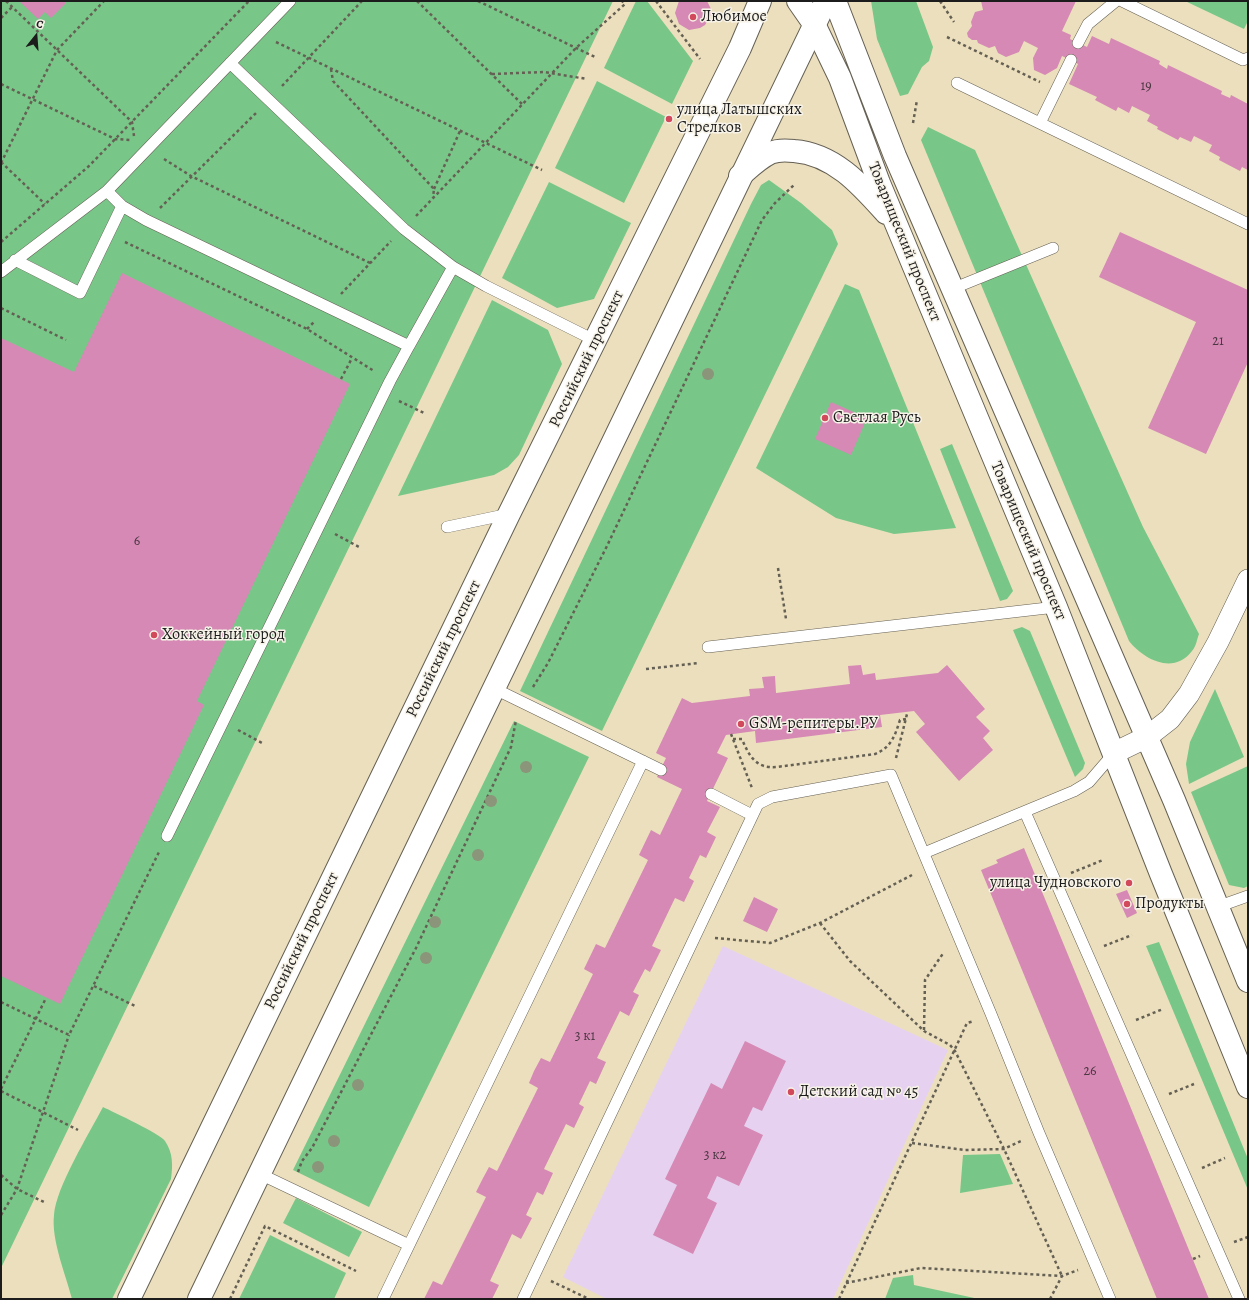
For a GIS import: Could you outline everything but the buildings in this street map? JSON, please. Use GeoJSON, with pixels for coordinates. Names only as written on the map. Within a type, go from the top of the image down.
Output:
{"type":"FeatureCollection","features":[{"type":"Feature","properties":{"kind":"main road","name":"Российский проспект"},"geometry":{"type":"LineString","coordinates":[[129,1299],[509,514],[740,48],[760,1]]}},
{"type":"Feature","properties":{"kind":"main road","name":"Товарищеский проспект"},"geometry":{"type":"LineString","coordinates":[[798,1],[814,24],[840,78],[898,227],[1056,607],[1161,874],[1248,1087]]}},
{"type":"Feature","properties":{"kind":"main road"},"geometry":{"type":"LineString","coordinates":[[199,1299],[258,1173],[826,1]]}},
{"type":"Feature","properties":{"kind":"main road","name":"Товарищеский проспект"},"geometry":{"type":"LineString","coordinates":[[835,1],[895,156],[1146,738],[1248,981]]}},
{"type":"Feature","properties":{"kind":"main road"},"geometry":{"type":"LineString","coordinates":[[740,176],[771,152],[784,150],[801,151],[840,167],[857,182],[898,227]]}},
{"type":"Feature","properties":{"kind":"street"},"geometry":{"type":"LineString","coordinates":[[1114,753],[1146,738],[1170,719],[1189,694],[1218,642],[1248,580]]}},
{"type":"Feature","properties":{"kind":"lane"},"geometry":{"type":"LineString","coordinates":[[1,272],[107,191],[290,1]]}},
{"type":"Feature","properties":{"kind":"lane"},"geometry":{"type":"LineString","coordinates":[[1078,43],[1088,24],[1116,1]]}},
{"type":"Feature","properties":{"kind":"lane"},"geometry":{"type":"LineString","coordinates":[[1122,1],[1243,60],[1248,58]]}},
{"type":"Feature","properties":{"kind":"lane"},"geometry":{"type":"LineString","coordinates":[[1040,123],[1071,60]]}},
{"type":"Feature","properties":{"kind":"lane"},"geometry":{"type":"LineString","coordinates":[[230,63],[404,229],[453,267],[486,286],[596,341]]}},
{"type":"Feature","properties":{"kind":"lane"},"geometry":{"type":"LineString","coordinates":[[957,83],[1248,224]]}},
{"type":"Feature","properties":{"kind":"lane"},"geometry":{"type":"LineString","coordinates":[[107,191],[122,206],[146,220],[409,346]]}},
{"type":"Feature","properties":{"kind":"lane"},"geometry":{"type":"LineString","coordinates":[[15,260],[80,293],[122,206]]}},
{"type":"Feature","properties":{"kind":"lane"},"geometry":{"type":"LineString","coordinates":[[952,289],[1053,248]]}},
{"type":"Feature","properties":{"kind":"lane"},"geometry":{"type":"LineString","coordinates":[[167,836],[390,381],[453,267]]}},
{"type":"Feature","properties":{"kind":"lane"},"geometry":{"type":"LineString","coordinates":[[447,528],[509,514]]}},
{"type":"Feature","properties":{"kind":"lane"},"geometry":{"type":"LineString","coordinates":[[708,647],[1056,607]]}},
{"type":"Feature","properties":{"kind":"lane"},"geometry":{"type":"LineString","coordinates":[[493,688],[661,770]]}},
{"type":"Feature","properties":{"kind":"lane"},"geometry":{"type":"LineString","coordinates":[[924,853],[1074,791],[1089,782],[1114,753]]}},
{"type":"Feature","properties":{"kind":"lane"},"geometry":{"type":"LineString","coordinates":[[382,1299],[643,762]]}},
{"type":"Feature","properties":{"kind":"lane"},"geometry":{"type":"LineString","coordinates":[[523,1299],[758,804],[772,797],[891,775],[1039,1133],[1110,1299]]}},
{"type":"Feature","properties":{"kind":"lane"},"geometry":{"type":"LineString","coordinates":[[711,794],[752,815]]}},
{"type":"Feature","properties":{"kind":"lane"},"geometry":{"type":"LineString","coordinates":[[1025,812],[1239,1299]]}},
{"type":"Feature","properties":{"kind":"lane"},"geometry":{"type":"LineString","coordinates":[[1217,907],[1248,896]]}},
{"type":"Feature","properties":{"kind":"lane"},"geometry":{"type":"LineString","coordinates":[[258,1173],[409,1245]]}},
{"type":"Feature","properties":{"kind":"path"},"geometry":{"type":"LineString","coordinates":[[1,84],[115,139],[135,140],[132,122],[6,1]]}},
{"type":"Feature","properties":{"kind":"path"},"geometry":{"type":"LineString","coordinates":[[45,204],[1,163],[57,50],[104,1]]}},
{"type":"Feature","properties":{"kind":"path"},"geometry":{"type":"LineString","coordinates":[[1,242],[89,166],[249,1]]}},
{"type":"Feature","properties":{"kind":"path"},"geometry":{"type":"LineString","coordinates":[[146,220],[269,100],[362,1]]}},
{"type":"Feature","properties":{"kind":"path"},"geometry":{"type":"LineString","coordinates":[[417,1],[523,105]]}},
{"type":"Feature","properties":{"kind":"path"},"geometry":{"type":"LineString","coordinates":[[478,1],[597,58]]}},
{"type":"Feature","properties":{"kind":"path"},"geometry":{"type":"LineString","coordinates":[[307,329],[576,48],[625,4],[622,1]]}},
{"type":"Feature","properties":{"kind":"path"},"geometry":{"type":"LineString","coordinates":[[656,1],[700,59]]}},
{"type":"Feature","properties":{"kind":"path"},"geometry":{"type":"LineString","coordinates":[[940,1],[954,22]]}},
{"type":"Feature","properties":{"kind":"path"},"geometry":{"type":"LineString","coordinates":[[1,18],[12,7]]}},
{"type":"Feature","properties":{"kind":"path"},"geometry":{"type":"LineString","coordinates":[[258,33],[542,170]]}},
{"type":"Feature","properties":{"kind":"path"},"geometry":{"type":"LineString","coordinates":[[947,37],[1056,90]]}},
{"type":"Feature","properties":{"kind":"path"},"geometry":{"type":"LineString","coordinates":[[331,69],[333,82],[434,189]]}},
{"type":"Feature","properties":{"kind":"path"},"geometry":{"type":"LineString","coordinates":[[491,74],[553,73],[586,79]]}},
{"type":"Feature","properties":{"kind":"path"},"geometry":{"type":"LineString","coordinates":[[913,123],[917,100]]}},
{"type":"Feature","properties":{"kind":"path"},"geometry":{"type":"LineString","coordinates":[[433,198],[434,189],[460,131]]}},
{"type":"Feature","properties":{"kind":"path"},"geometry":{"type":"LineString","coordinates":[[147,148],[191,176],[370,263]]}},
{"type":"Feature","properties":{"kind":"path"},"geometry":{"type":"LineString","coordinates":[[290,1188],[302,1161],[312,1148],[416,948],[511,746],[514,727],[524,703],[548,663],[607,546],[762,220],[775,203],[795,184]]}},
{"type":"Feature","properties":{"kind":"path"},"geometry":{"type":"LineString","coordinates":[[108,234],[307,329],[390,381]]}},
{"type":"Feature","properties":{"kind":"path"},"geometry":{"type":"LineString","coordinates":[[1,308],[66,340]]}},
{"type":"Feature","properties":{"kind":"path"},"geometry":{"type":"LineString","coordinates":[[340,379],[352,358]]}},
{"type":"Feature","properties":{"kind":"path"},"geometry":{"type":"LineString","coordinates":[[405,404],[424,413]]}},
{"type":"Feature","properties":{"kind":"path"},"geometry":{"type":"LineString","coordinates":[[340,537],[359,547]]}},
{"type":"Feature","properties":{"kind":"path"},"geometry":{"type":"LineString","coordinates":[[778,568],[789,638]]}},
{"type":"Feature","properties":{"kind":"path"},"geometry":{"type":"LineString","coordinates":[[891,775],[908,714]]}},
{"type":"Feature","properties":{"kind":"path"},"geometry":{"type":"LineString","coordinates":[[733,739],[742,739],[754,761],[769,768],[875,754],[882,751],[894,740],[900,720],[906,719]]}},
{"type":"Feature","properties":{"kind":"path"},"geometry":{"type":"LineString","coordinates":[[242,732],[264,744]]}},
{"type":"Feature","properties":{"kind":"path"},"geometry":{"type":"LineString","coordinates":[[731,734],[758,804]]}},
{"type":"Feature","properties":{"kind":"path"},"geometry":{"type":"LineString","coordinates":[[1,1215],[17,1189],[69,1035],[167,836]]}},
{"type":"Feature","properties":{"kind":"path"},"geometry":{"type":"LineString","coordinates":[[695,937],[770,943],[820,923],[929,866]]}},
{"type":"Feature","properties":{"kind":"path"},"geometry":{"type":"LineString","coordinates":[[820,923],[850,961],[924,1031],[950,1045],[955,1051],[1004,1149],[1062,1276]]}},
{"type":"Feature","properties":{"kind":"path"},"geometry":{"type":"LineString","coordinates":[[924,1031],[925,980],[957,933]]}},
{"type":"Feature","properties":{"kind":"path"},"geometry":{"type":"LineString","coordinates":[[94,986],[137,1007]]}},
{"type":"Feature","properties":{"kind":"path"},"geometry":{"type":"LineString","coordinates":[[46,998],[1,1090],[78,1130]]}},
{"type":"Feature","properties":{"kind":"path"},"geometry":{"type":"LineString","coordinates":[[1,1002],[69,1035]]}},
{"type":"Feature","properties":{"kind":"path"},"geometry":{"type":"LineString","coordinates":[[839,1299],[967,1023],[991,1014]]}},
{"type":"Feature","properties":{"kind":"path"},"geometry":{"type":"LineString","coordinates":[[912,1143],[965,1150],[1004,1149],[1039,1133]]}},
{"type":"Feature","properties":{"kind":"path"},"geometry":{"type":"LineString","coordinates":[[1,1175],[17,1189],[46,1204]]}},
{"type":"Feature","properties":{"kind":"path"},"geometry":{"type":"LineString","coordinates":[[230,1299],[265,1226],[356,1271]]}},
{"type":"Feature","properties":{"kind":"path"},"geometry":{"type":"LineString","coordinates":[[846,1283],[921,1268],[1062,1276]]}},
{"type":"Feature","properties":{"kind":"path"},"geometry":{"type":"LineString","coordinates":[[536,1273],[589,1299]]}},
{"type":"Feature","properties":{"kind":"path"},"geometry":{"type":"LineString","coordinates":[[1050,1299],[1062,1276]]}},
{"type":"Feature","properties":{"kind":"shaded area","name":"Детский сад № 45"},"geometry":{"type":"Polygon","coordinates":[[[723,946],[948,1050],[833,1299],[607,1299],[563,1277],[723,946]]]}},
{"type":"Feature","properties":{"kind":"green space","name":"Хоккейный город"},"geometry":{"type":"Polygon","coordinates":[[[1,1],[613,1],[1,1268],[1,1]]]}},
{"type":"Feature","properties":{"kind":"green space"},"geometry":{"type":"Polygon","coordinates":[[[636,1],[647,1],[693,61],[672,104],[604,68],[636,1]]]}},
{"type":"Feature","properties":{"kind":"green space"},"geometry":{"type":"Polygon","coordinates":[[[871,1],[916,1],[933,47],[929,61],[922,67],[908,94],[900,96],[877,39],[871,1]]]}},
{"type":"Feature","properties":{"kind":"green space"},"geometry":{"type":"Polygon","coordinates":[[[1185,1],[1248,1],[1248,21],[1244,29],[1185,1]]]}},
{"type":"Feature","properties":{"kind":"green space"},"geometry":{"type":"Polygon","coordinates":[[[597,81],[666,117],[624,203],[555,168],[597,81]]]}},
{"type":"Feature","properties":{"kind":"green space"},"geometry":{"type":"Polygon","coordinates":[[[928,127],[975,150],[1143,527],[1199,634],[1193,649],[1185,658],[1177,662],[1159,662],[1151,659],[1135,648],[1129,641],[921,140],[928,127]]]}},
{"type":"Feature","properties":{"kind":"green space"},"geometry":{"type":"Polygon","coordinates":[[[769,180],[801,203],[832,230],[838,244],[602,731],[520,691],[751,204],[761,185],[769,180]]]}},
{"type":"Feature","properties":{"kind":"green space"},"geometry":{"type":"Polygon","coordinates":[[[549,182],[631,223],[594,299],[557,308],[502,278],[549,182]]]}},
{"type":"Feature","properties":{"kind":"green space"},"geometry":{"type":"Polygon","coordinates":[[[845,284],[859,290],[956,528],[894,534],[836,518],[756,468],[845,284]]]}},
{"type":"Feature","properties":{"kind":"green space"},"geometry":{"type":"Polygon","coordinates":[[[492,300],[548,330],[562,364],[519,455],[508,467],[494,475],[398,496],[492,300]]]}},
{"type":"Feature","properties":{"kind":"green space"},"geometry":{"type":"Polygon","coordinates":[[[952,444],[1013,591],[1007,599],[1000,601],[940,449],[952,444]]]}},
{"type":"Feature","properties":{"kind":"green space"},"geometry":{"type":"Polygon","coordinates":[[[1022,627],[1030,631],[1085,763],[1083,769],[1075,777],[1013,630],[1022,627]]]}},
{"type":"Feature","properties":{"kind":"green space"},"geometry":{"type":"Polygon","coordinates":[[[1215,689],[1244,757],[1189,784],[1186,764],[1190,742],[1215,689]]]}},
{"type":"Feature","properties":{"kind":"green space"},"geometry":{"type":"Polygon","coordinates":[[[514,721],[589,757],[369,1207],[293,1170],[514,721]]]}},
{"type":"Feature","properties":{"kind":"green space"},"geometry":{"type":"Polygon","coordinates":[[[1248,766],[1248,886],[1244,888],[1229,885],[1191,792],[1248,766]]]}},
{"type":"Feature","properties":{"kind":"green space"},"geometry":{"type":"Polygon","coordinates":[[[1159,942],[1248,1159],[1248,1190],[1146,946],[1159,942]]]}},
{"type":"Feature","properties":{"kind":"green space"},"geometry":{"type":"Polygon","coordinates":[[[103,1107],[146,1128],[165,1141],[170,1150],[172,1159],[171,1179],[112,1299],[72,1299],[57,1246],[54,1215],[56,1203],[67,1176],[103,1107]]]}},
{"type":"Feature","properties":{"kind":"green space"},"geometry":{"type":"Polygon","coordinates":[[[1000,1154],[1013,1184],[960,1193],[963,1155],[1000,1154]]]}},
{"type":"Feature","properties":{"kind":"green space"},"geometry":{"type":"Polygon","coordinates":[[[296,1198],[362,1232],[349,1257],[283,1223],[296,1198]]]}},
{"type":"Feature","properties":{"kind":"green space"},"geometry":{"type":"Polygon","coordinates":[[[270,1235],[346,1273],[334,1299],[239,1299],[270,1235]]]}},
{"type":"Feature","properties":{"kind":"green space"},"geometry":{"type":"Polygon","coordinates":[[[913,1275],[914,1285],[979,1299],[885,1299],[893,1278],[913,1275]]]}},
{"type":"Feature","properties":{"kind":"place","name":"Любимое"},"geometry":{"type":"Point","coordinates":[693,17]}},
{"type":"Feature","properties":{"kind":"place","name":"улица Латышских Стрелков"},"geometry":{"type":"Point","coordinates":[669,119]}},
{"type":"Feature","properties":{"kind":"place","name":"Светлая Русь"},"geometry":{"type":"Point","coordinates":[825,418]}},
{"type":"Feature","properties":{"kind":"place","name":"Хоккейный город"},"geometry":{"type":"Point","coordinates":[154,635]}},
{"type":"Feature","properties":{"kind":"place","name":"GSM-репитеры.РУ"},"geometry":{"type":"Point","coordinates":[741,724]}},
{"type":"Feature","properties":{"kind":"place","name":"улица Чудновского"},"geometry":{"type":"Point","coordinates":[1129,883]}},
{"type":"Feature","properties":{"kind":"place","name":"Продукты"},"geometry":{"type":"Point","coordinates":[1127,904]}},
{"type":"Feature","properties":{"kind":"place","name":"Детский сад № 45"},"geometry":{"type":"Point","coordinates":[791,1092]}}]}
